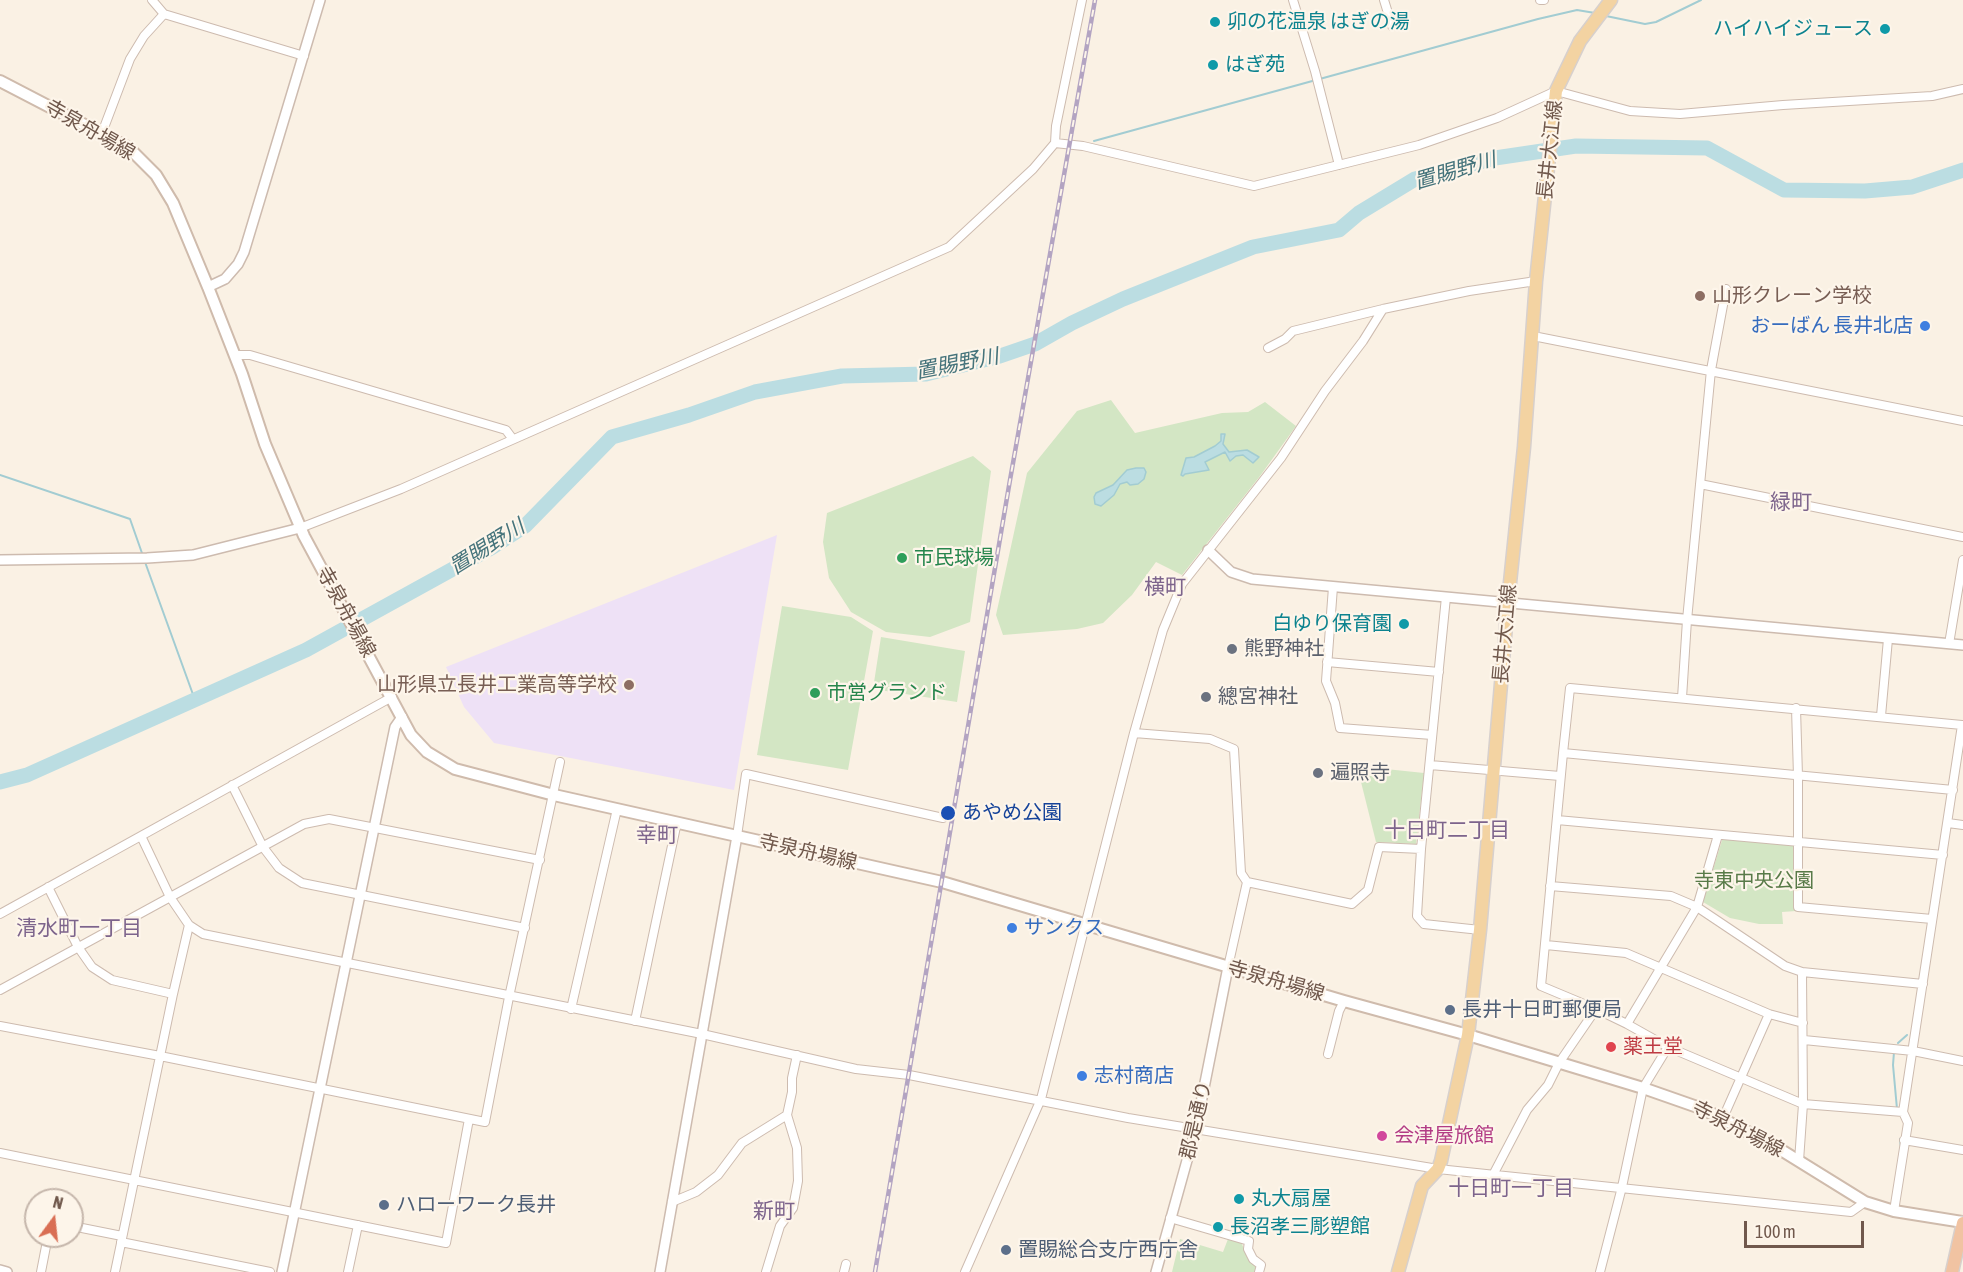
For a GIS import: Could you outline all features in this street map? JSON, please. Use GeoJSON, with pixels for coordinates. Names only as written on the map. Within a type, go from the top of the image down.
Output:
{"type":"FeatureCollection","features":[{"type":"Feature","properties":{"kind":"highway"},"geometry":{"type":"LineString","coordinates":[[1952,1272],[1963,1222]]}},
{"type":"Feature","properties":{"kind":"main road","name":"長井大江線"},"geometry":{"type":"LineString","coordinates":[[1398,1272],[1422,1185],[1438,1169],[1441,1161],[1468,1035],[1480,930],[1536,281],[1556,91],[1580,41],[1604,10]]}},
{"type":"Feature","properties":{"kind":"main road","name":"寺泉舟場線"},"geometry":{"type":"LineString","coordinates":[[0,81],[129,148],[156,175],[173,203],[208,287],[235,355],[265,444],[302,532],[411,735],[427,752],[455,769],[554,795],[942,882],[1344,1001],[1468,1035],[1703,1109],[1799,1161],[1865,1202],[1894,1211],[1963,1222]]}},
{"type":"Feature","properties":{"kind":"street"},"geometry":{"type":"LineString","coordinates":[[152,0],[164,14],[304,56]]}},
{"type":"Feature","properties":{"kind":"street"},"geometry":{"type":"LineString","coordinates":[[208,287],[225,279],[238,264],[244,252],[320,0]]}},
{"type":"Feature","properties":{"kind":"street"},"geometry":{"type":"LineString","coordinates":[[0,560],[147,558],[193,555],[302,532],[949,247],[1034,169],[1054,143],[1082,0]]}},
{"type":"Feature","properties":{"kind":"street"},"geometry":{"type":"LineString","coordinates":[[1293,0],[1340,165]]}},
{"type":"Feature","properties":{"kind":"street"},"geometry":{"type":"LineString","coordinates":[[1384,0],[1392,26]]}},
{"type":"Feature","properties":{"kind":"street"},"geometry":{"type":"LineString","coordinates":[[102,133],[129,58],[144,36],[164,14]]}},
{"type":"Feature","properties":{"kind":"street"},"geometry":{"type":"LineString","coordinates":[[1054,143],[1083,146],[1254,186],[1431,141],[1497,118],[1556,91],[1630,111],[1680,114],[1932,96],[1963,89]]}},
{"type":"Feature","properties":{"kind":"street"},"geometry":{"type":"LineString","coordinates":[[1268,348],[1285,339],[1293,331],[1469,291],[1536,281]]}},
{"type":"Feature","properties":{"kind":"street"},"geometry":{"type":"LineString","coordinates":[[1682,698],[1687,620],[1711,370],[1726,290]]}},
{"type":"Feature","properties":{"kind":"street"},"geometry":{"type":"LineString","coordinates":[[965,1272],[1041,1099],[1134,732],[1163,630],[1182,584],[1281,458],[1325,392],[1364,341],[1383,309]]}},
{"type":"Feature","properties":{"kind":"street"},"geometry":{"type":"LineString","coordinates":[[1533,336],[1963,422]]}},
{"type":"Feature","properties":{"kind":"street"},"geometry":{"type":"LineString","coordinates":[[235,355],[250,355],[506,430],[512,438]]}},
{"type":"Feature","properties":{"kind":"street"},"geometry":{"type":"LineString","coordinates":[[1700,484],[1963,537]]}},
{"type":"Feature","properties":{"kind":"street"},"geometry":{"type":"LineString","coordinates":[[1208,550],[1232,572],[1252,579],[1963,645]]}},
{"type":"Feature","properties":{"kind":"street"},"geometry":{"type":"LineString","coordinates":[[1949,644],[1963,560]]}},
{"type":"Feature","properties":{"kind":"street"},"geometry":{"type":"LineString","coordinates":[[1333,587],[1326,681],[1335,703],[1340,728],[1432,735]]}},
{"type":"Feature","properties":{"kind":"street"},"geometry":{"type":"LineString","coordinates":[[1446,597],[1421,849],[1418,916],[1424,924],[1480,930]]}},
{"type":"Feature","properties":{"kind":"street"},"geometry":{"type":"LineString","coordinates":[[1881,716],[1888,639]]}},
{"type":"Feature","properties":{"kind":"street"},"geometry":{"type":"LineString","coordinates":[[1328,662],[1438,672]]}},
{"type":"Feature","properties":{"kind":"street"},"geometry":{"type":"LineString","coordinates":[[1894,1211],[1908,1123],[1904,1112],[1962,725],[1570,688],[1541,986],[1596,1009],[1668,1047],[1803,1104],[1904,1112]]}},
{"type":"Feature","properties":{"kind":"street"},"geometry":{"type":"LineString","coordinates":[[0,914],[232,785],[390,693]]}},
{"type":"Feature","properties":{"kind":"street"},"geometry":{"type":"LineString","coordinates":[[1796,708],[1798,907],[1932,919]]}},
{"type":"Feature","properties":{"kind":"street"},"geometry":{"type":"LineString","coordinates":[[282,1272],[395,727],[402,717]]}},
{"type":"Feature","properties":{"kind":"street"},"geometry":{"type":"LineString","coordinates":[[1134,732],[1210,740],[1234,749],[1241,873],[1247,882],[1352,904],[1368,890],[1379,847],[1421,849]]}},
{"type":"Feature","properties":{"kind":"street"},"geometry":{"type":"LineString","coordinates":[[1563,753],[1953,790]]}},
{"type":"Feature","properties":{"kind":"street"},"geometry":{"type":"LineString","coordinates":[[0,1026],[484,1122],[560,762]]}},
{"type":"Feature","properties":{"kind":"street"},"geometry":{"type":"LineString","coordinates":[[1430,765],[1560,776]]}},
{"type":"Feature","properties":{"kind":"street"},"geometry":{"type":"LineString","coordinates":[[660,1272],[746,774],[943,818]]}},
{"type":"Feature","properties":{"kind":"street"},"geometry":{"type":"LineString","coordinates":[[232,785],[263,848],[279,868],[302,883],[525,928]]}},
{"type":"Feature","properties":{"kind":"street"},"geometry":{"type":"LineString","coordinates":[[571,1009],[617,809]]}},
{"type":"Feature","properties":{"kind":"street"},"geometry":{"type":"LineString","coordinates":[[0,990],[304,824],[329,819],[540,860]]}},
{"type":"Feature","properties":{"kind":"street"},"geometry":{"type":"LineString","coordinates":[[1557,820],[1943,855]]}},
{"type":"Feature","properties":{"kind":"street"},"geometry":{"type":"LineString","coordinates":[[635,1021],[677,822]]}},
{"type":"Feature","properties":{"kind":"street"},"geometry":{"type":"LineString","coordinates":[[1948,823],[1963,825]]}},
{"type":"Feature","properties":{"kind":"street"},"geometry":{"type":"LineString","coordinates":[[1627,1024],[1697,907],[1718,835]]}},
{"type":"Feature","properties":{"kind":"street"},"geometry":{"type":"LineString","coordinates":[[141,836],[170,897],[189,925],[203,934],[702,1034],[856,1069],[909,1075],[1041,1099],[1128,1118],[1438,1169],[1851,1212],[1865,1202]]}},
{"type":"Feature","properties":{"kind":"street"},"geometry":{"type":"LineString","coordinates":[[1228,967],[1247,882]]}},
{"type":"Feature","properties":{"kind":"street"},"geometry":{"type":"LineString","coordinates":[[1550,886],[1671,897],[1697,907],[1785,966],[1802,972],[1923,984]]}},
{"type":"Feature","properties":{"kind":"street"},"geometry":{"type":"LineString","coordinates":[[48,887],[78,947],[92,967],[112,980],[173,994]]}},
{"type":"Feature","properties":{"kind":"street"},"geometry":{"type":"LineString","coordinates":[[115,1272],[189,925]]}},
{"type":"Feature","properties":{"kind":"street"},"geometry":{"type":"LineString","coordinates":[[1546,945],[1626,953],[1769,1014],[1803,1023]]}},
{"type":"Feature","properties":{"kind":"street","name":"郡是通り"},"geometry":{"type":"LineString","coordinates":[[1156,1272],[1196,1128],[1228,967]]}},
{"type":"Feature","properties":{"kind":"street"},"geometry":{"type":"LineString","coordinates":[[1799,1161],[1803,1104],[1802,972]]}},
{"type":"Feature","properties":{"kind":"street"},"geometry":{"type":"LineString","coordinates":[[1328,1054],[1339,1011],[1344,1001]]}},
{"type":"Feature","properties":{"kind":"street"},"geometry":{"type":"LineString","coordinates":[[1493,1175],[1527,1110],[1548,1085],[1559,1063],[1596,1009]]}},
{"type":"Feature","properties":{"kind":"street"},"geometry":{"type":"LineString","coordinates":[[1723,1118],[1769,1014]]}},
{"type":"Feature","properties":{"kind":"street"},"geometry":{"type":"LineString","coordinates":[[1804,1040],[1913,1051],[1963,1061]]}},
{"type":"Feature","properties":{"kind":"street"},"geometry":{"type":"LineString","coordinates":[[1600,1272],[1622,1188],[1642,1088],[1668,1047]]}},
{"type":"Feature","properties":{"kind":"street"},"geometry":{"type":"LineString","coordinates":[[765,1272],[780,1226],[793,1208],[798,1181],[797,1148],[787,1115],[797,1055]]}},
{"type":"Feature","properties":{"kind":"street"},"geometry":{"type":"LineString","coordinates":[[672,1202],[696,1192],[718,1175],[742,1143],[787,1115]]}},
{"type":"Feature","properties":{"kind":"street"},"geometry":{"type":"LineString","coordinates":[[0,1153],[446,1243],[469,1119]]}},
{"type":"Feature","properties":{"kind":"street"},"geometry":{"type":"LineString","coordinates":[[1904,1140],[1963,1150]]}},
{"type":"Feature","properties":{"kind":"street"},"geometry":{"type":"LineString","coordinates":[[1170,1218],[1249,1241],[1248,1249],[1252,1259],[1261,1265],[1259,1272]]}},
{"type":"Feature","properties":{"kind":"street"},"geometry":{"type":"LineString","coordinates":[[348,1272],[358,1225]]}},
{"type":"Feature","properties":{"kind":"street"},"geometry":{"type":"LineString","coordinates":[[84,1229],[270,1272]]}},
{"type":"Feature","properties":{"kind":"street"},"geometry":{"type":"LineString","coordinates":[[41,1272],[46,1248]]}},
{"type":"Feature","properties":{"kind":"street"},"geometry":{"type":"LineString","coordinates":[[0,1270],[7,1272]]}},
{"type":"Feature","properties":{"kind":"shaded area","name":"山形県立長井工業高等学校"},"geometry":{"type":"Polygon","coordinates":[[[777,535],[734,790],[494,743],[464,707],[446,667],[777,535]]]}},
{"type":"Feature","properties":{"kind":"green space"},"geometry":{"type":"Polygon","coordinates":[[[1111,400],[1135,433],[1222,413],[1248,412],[1265,402],[1296,426],[1182,575],[1156,562],[1132,595],[1103,623],[1077,629],[1003,635],[996,615],[1027,473],[1077,411],[1111,400]]]}},
{"type":"Feature","properties":{"kind":"green space","name":"市民球場"},"geometry":{"type":"Polygon","coordinates":[[[973,456],[991,471],[970,622],[930,637],[886,632],[851,612],[829,578],[823,542],[827,513],[973,456]]]}},
{"type":"Feature","properties":{"kind":"green space","name":"市営グランド"},"geometry":{"type":"Polygon","coordinates":[[[782,606],[851,617],[873,631],[848,770],[757,755],[782,606]]]}},
{"type":"Feature","properties":{"kind":"green space"},"geometry":{"type":"Polygon","coordinates":[[[881,637],[965,651],[957,702],[873,689],[881,637]]]}},
{"type":"Feature","properties":{"kind":"green space"},"geometry":{"type":"Polygon","coordinates":[[[1357,766],[1424,773],[1416,844],[1376,842],[1357,766]]]}},
{"type":"Feature","properties":{"kind":"green space","name":"寺東中央公園"},"geometry":{"type":"Polygon","coordinates":[[[1723,837],[1794,844],[1796,911],[1782,912],[1783,924],[1759,924],[1730,918],[1703,902],[1723,837]]]}},
{"type":"Feature","properties":{"kind":"green space"},"geometry":{"type":"Polygon","coordinates":[[[1180,1239],[1223,1252],[1228,1239],[1241,1242],[1247,1256],[1256,1267],[1254,1272],[1172,1272],[1180,1239]]]}},
{"type":"Feature","properties":{"kind":"water"},"geometry":{"type":"Polygon","coordinates":[[[1221,434],[1225,434],[1223,444],[1229,452],[1247,450],[1259,457],[1253,463],[1243,455],[1236,456],[1230,461],[1225,452],[1205,462],[1209,470],[1181,475],[1186,458],[1194,457],[1215,446],[1221,441],[1221,434]]]}},
{"type":"Feature","properties":{"kind":"water"},"geometry":{"type":"Polygon","coordinates":[[[1144,468],[1146,472],[1144,479],[1138,484],[1130,485],[1127,482],[1120,484],[1114,495],[1101,506],[1095,504],[1096,493],[1113,485],[1127,470],[1144,468]]]}},
{"type":"Feature","properties":{"kind":"waterway"},"geometry":{"type":"LineString","coordinates":[[1606,16],[1645,24],[1656,22],[1701,0]]}},
{"type":"Feature","properties":{"kind":"waterway"},"geometry":{"type":"LineString","coordinates":[[1094,141],[1538,19],[1577,10],[1595,13]]}},
{"type":"Feature","properties":{"kind":"waterway","name":"置賜野川"},"geometry":{"type":"LineString","coordinates":[[0,782],[27,775],[306,650],[491,548],[525,526],[612,437],[689,415],[755,392],[842,376],[926,374],[1000,356],[1035,344],[1072,323],[1123,299],[1253,247],[1339,230],[1359,213],[1415,179],[1495,158],[1576,146],[1707,148],[1784,190],[1865,191],[1912,187],[1963,170]]}},
{"type":"Feature","properties":{"kind":"waterway"},"geometry":{"type":"LineString","coordinates":[[0,475],[130,519],[143,556]]}},
{"type":"Feature","properties":{"kind":"waterway"},"geometry":{"type":"LineString","coordinates":[[145,562],[195,700]]}},
{"type":"Feature","properties":{"kind":"waterway"},"geometry":{"type":"LineString","coordinates":[[1898,1043],[1907,1035]]}},
{"type":"Feature","properties":{"kind":"waterway"},"geometry":{"type":"LineString","coordinates":[[1894,1052],[1897,1109]]}},
{"type":"Feature","properties":{"kind":"waterway"},"geometry":{"type":"LineString","coordinates":[[1900,1139],[1901,1148]]}},
{"type":"Feature","properties":{"kind":"railway"},"geometry":{"type":"LineString","coordinates":[[875,1272],[1010,480],[1095,0]]}},
{"type":"Feature","properties":{"kind":"place","name":"卯の花温泉 はぎの湯"},"geometry":{"type":"Point","coordinates":[1215,22]}},
{"type":"Feature","properties":{"kind":"place","name":"ハイハイジュース"},"geometry":{"type":"Point","coordinates":[1885,29]}},
{"type":"Feature","properties":{"kind":"place","name":"はぎ苑"},"geometry":{"type":"Point","coordinates":[1213,65]}},
{"type":"Feature","properties":{"kind":"place","name":"山形クレーン学校"},"geometry":{"type":"Point","coordinates":[1700,296]}},
{"type":"Feature","properties":{"kind":"place","name":"おーばん 長井北店"},"geometry":{"type":"Point","coordinates":[1925,326]}},
{"type":"Feature","properties":{"kind":"place","name":"市民球場"},"geometry":{"type":"Point","coordinates":[902,558]}},
{"type":"Feature","properties":{"kind":"place","name":"白ゆり保育園"},"geometry":{"type":"Point","coordinates":[1404,624]}},
{"type":"Feature","properties":{"kind":"place","name":"熊野神社"},"geometry":{"type":"Point","coordinates":[1232,649]}},
{"type":"Feature","properties":{"kind":"place","name":"山形県立長井工業高等学校"},"geometry":{"type":"Point","coordinates":[629,685]}},
{"type":"Feature","properties":{"kind":"place","name":"市営グランド"},"geometry":{"type":"Point","coordinates":[815,693]}},
{"type":"Feature","properties":{"kind":"place","name":"總宮神社"},"geometry":{"type":"Point","coordinates":[1206,697]}},
{"type":"Feature","properties":{"kind":"place","name":"遍照寺"},"geometry":{"type":"Point","coordinates":[1318,773]}},
{"type":"Feature","properties":{"kind":"place","name":"あやめ公園"},"geometry":{"type":"Point","coordinates":[948,813]}},
{"type":"Feature","properties":{"kind":"place","name":"サンクス"},"geometry":{"type":"Point","coordinates":[1012,928]}},
{"type":"Feature","properties":{"kind":"place","name":"長井十日町郵便局"},"geometry":{"type":"Point","coordinates":[1450,1010]}},
{"type":"Feature","properties":{"kind":"place","name":"薬王堂"},"geometry":{"type":"Point","coordinates":[1611,1047]}},
{"type":"Feature","properties":{"kind":"place","name":"志村商店"},"geometry":{"type":"Point","coordinates":[1082,1076]}},
{"type":"Feature","properties":{"kind":"place","name":"会津屋旅館"},"geometry":{"type":"Point","coordinates":[1382,1136]}},
{"type":"Feature","properties":{"kind":"place","name":"丸大扇屋"},"geometry":{"type":"Point","coordinates":[1239,1199]}},
{"type":"Feature","properties":{"kind":"place","name":"ハローワーク長井"},"geometry":{"type":"Point","coordinates":[384,1205]}},
{"type":"Feature","properties":{"kind":"place","name":"長沼孝三彫塑館"},"geometry":{"type":"Point","coordinates":[1218,1227]}},
{"type":"Feature","properties":{"kind":"place","name":"置賜総合支庁西庁舎"},"geometry":{"type":"Point","coordinates":[1006,1250]}},
{"type":"Feature","properties":{"kind":"district","name":"緑町"},"geometry":{"type":"Point","coordinates":[1791,502]}},
{"type":"Feature","properties":{"kind":"district","name":"横町"},"geometry":{"type":"Point","coordinates":[1165,587]}},
{"type":"Feature","properties":{"kind":"district","name":"十日町二丁目"},"geometry":{"type":"Point","coordinates":[1447,830]}},
{"type":"Feature","properties":{"kind":"district","name":"幸町"},"geometry":{"type":"Point","coordinates":[657,835]}},
{"type":"Feature","properties":{"kind":"district","name":"清水町一丁目"},"geometry":{"type":"Point","coordinates":[79,928]}},
{"type":"Feature","properties":{"kind":"district","name":"十日町一丁目"},"geometry":{"type":"Point","coordinates":[1511,1188]}},
{"type":"Feature","properties":{"kind":"district","name":"新町"},"geometry":{"type":"Point","coordinates":[774,1211]}}]}
